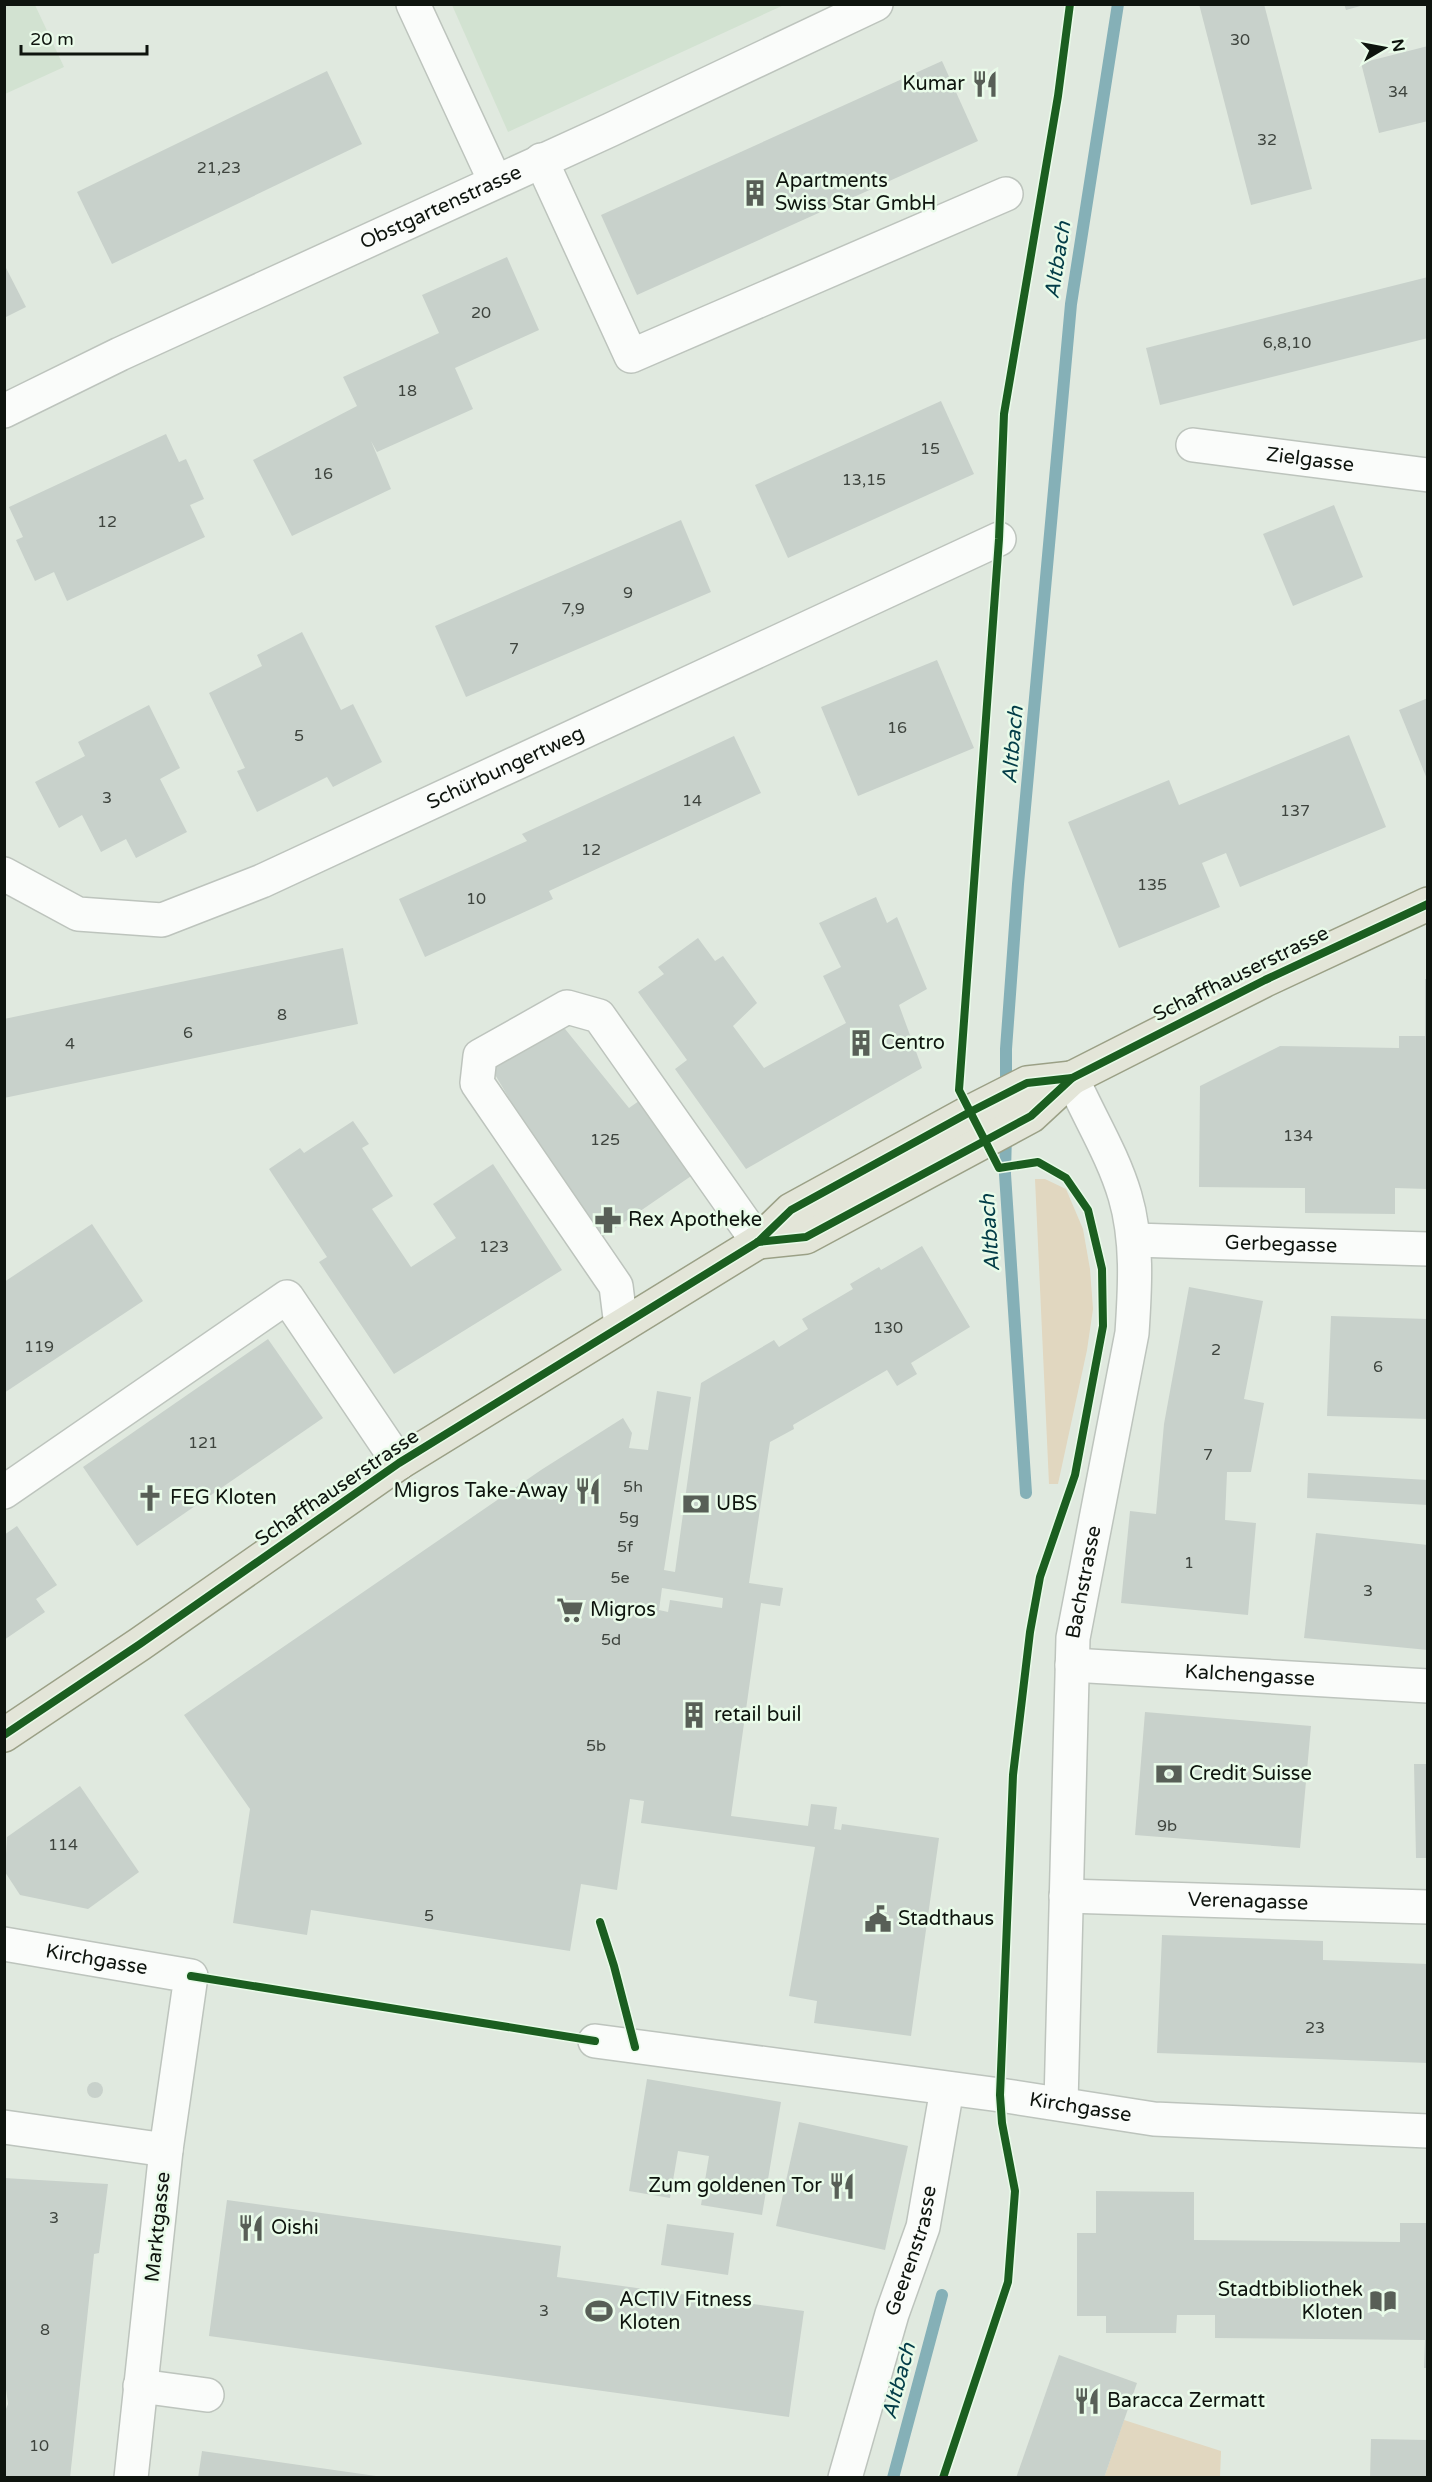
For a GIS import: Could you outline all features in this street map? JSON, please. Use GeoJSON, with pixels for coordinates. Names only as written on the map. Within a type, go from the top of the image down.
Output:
{"type":"FeatureCollection","features":[{"type":"Feature","properties":{"kind":"main road","name":"Schaffhauserstrasse"},"geometry":{"type":"LineString","coordinates":[[758,1242],[806,1237],[1031,1116],[1072,1078],[1265,980],[1428,904]]}},
{"type":"Feature","properties":{"kind":"main road","name":"Schaffhauserstrasse"},"geometry":{"type":"LineString","coordinates":[[4,1736],[399,1463],[758,1242],[791,1210],[1027,1083],[1072,1078]]}},
{"type":"Feature","properties":{"kind":"street"},"geometry":{"type":"LineString","coordinates":[[413,4],[495,181]]}},
{"type":"Feature","properties":{"kind":"street","name":"Obstgartenstrasse"},"geometry":{"type":"LineString","coordinates":[[4,411],[120,354],[610,130],[876,4]]}},
{"type":"Feature","properties":{"kind":"street"},"geometry":{"type":"LineString","coordinates":[[541,160],[631,356],[1005,194]]}},
{"type":"Feature","properties":{"kind":"street","name":"Zielgasse"},"geometry":{"type":"LineString","coordinates":[[1193,446],[1428,475]]}},
{"type":"Feature","properties":{"kind":"street","name":"Schürbungertweg"},"geometry":{"type":"LineString","coordinates":[[4,874],[78,914],[162,920],[273,876],[999,538]]}},
{"type":"Feature","properties":{"kind":"street"},"geometry":{"type":"LineString","coordinates":[[621,1326],[616,1286],[477,1083],[480,1056],[567,1007],[599,1016],[758,1242]]}},
{"type":"Feature","properties":{"kind":"street","name":"Bachstrasse"},"geometry":{"type":"LineString","coordinates":[[1061,2103],[1073,1638],[1083,1576],[1132,1333],[1135,1286],[1134,1240],[1125,1195],[1072,1078]]}},
{"type":"Feature","properties":{"kind":"street","name":"Gerbegasse"},"geometry":{"type":"LineString","coordinates":[[1134,1240],[1428,1248]]}},
{"type":"Feature","properties":{"kind":"street"},"geometry":{"type":"LineString","coordinates":[[4,1492],[287,1297],[399,1463]]}},
{"type":"Feature","properties":{"kind":"street","name":"Kalchengasse"},"geometry":{"type":"LineString","coordinates":[[1072,1665],[1428,1686]]}},
{"type":"Feature","properties":{"kind":"street","name":"Verenagasse"},"geometry":{"type":"LineString","coordinates":[[1066,1896],[1428,1907]]}},
{"type":"Feature","properties":{"kind":"street","name":"Kirchgasse"},"geometry":{"type":"LineString","coordinates":[[4,1944],[191,1976]]}},
{"type":"Feature","properties":{"kind":"street","name":"Marktgasse"},"geometry":{"type":"LineString","coordinates":[[131,2478],[166,2150],[191,1976]]}},
{"type":"Feature","properties":{"kind":"street","name":"Kirchgasse"},"geometry":{"type":"LineString","coordinates":[[595,2041],[1061,2103],[1154,2118],[1428,2131]]}},
{"type":"Feature","properties":{"kind":"street","name":"Geerenstrasse"},"geometry":{"type":"LineString","coordinates":[[845,2478],[892,2314],[923,2227],[947,2089]]}},
{"type":"Feature","properties":{"kind":"street"},"geometry":{"type":"LineString","coordinates":[[4,2127],[166,2150]]}},
{"type":"Feature","properties":{"kind":"street"},"geometry":{"type":"LineString","coordinates":[[140,2386],[207,2395]]}},
{"type":"Feature","properties":{"kind":"shaded area"},"geometry":{"type":"Polygon","coordinates":[[[4,5],[35,5],[64,67],[5,94],[4,5]]]}},
{"type":"Feature","properties":{"kind":"shaded area"},"geometry":{"type":"Polygon","coordinates":[[[452,5],[784,5],[508,132],[452,5]]]}},
{"type":"Feature","properties":{"kind":"shaded area"},"geometry":{"type":"Polygon","coordinates":[[[1035,1179],[1045,1179],[1066,1189],[1083,1229],[1090,1269],[1093,1309],[1087,1350],[1058,1484],[1049,1484],[1035,1179]]]}},
{"type":"Feature","properties":{"kind":"shaded area"},"geometry":{"type":"Polygon","coordinates":[[[1124,2420],[1221,2451],[1220,2477],[1104,2478],[1124,2420]]]}},
{"type":"Feature","properties":{"kind":"building"},"geometry":{"type":"Polygon","coordinates":[[[1199,4],[1264,4],[1312,189],[1251,205],[1199,4]]]}},
{"type":"Feature","properties":{"kind":"building"},"geometry":{"type":"Polygon","coordinates":[[[1344,4],[1364,4],[1364,5],[1346,10],[1344,4]]]}},
{"type":"Feature","properties":{"kind":"building"},"geometry":{"type":"Polygon","coordinates":[[[1428,46],[1428,121],[1379,133],[1361,63],[1428,46]]]}},
{"type":"Feature","properties":{"kind":"building","name":"Apartments Swiss Star GmbH"},"geometry":{"type":"Polygon","coordinates":[[[942,61],[978,141],[637,295],[601,215],[942,61]]]}},
{"type":"Feature","properties":{"kind":"building"},"geometry":{"type":"Polygon","coordinates":[[[327,71],[362,144],[112,264],[77,192],[327,71]]]}},
{"type":"Feature","properties":{"kind":"building"},"geometry":{"type":"Polygon","coordinates":[[[507,257],[539,330],[455,368],[473,409],[377,452],[371,441],[391,489],[292,536],[253,460],[357,406],[343,377],[439,333],[422,295],[507,257]]]}},
{"type":"Feature","properties":{"kind":"building"},"geometry":{"type":"Polygon","coordinates":[[[4,264],[26,307],[4,318],[4,264]]]}},
{"type":"Feature","properties":{"kind":"building"},"geometry":{"type":"Polygon","coordinates":[[[1428,277],[1428,338],[1160,405],[1146,348],[1428,277]]]}},
{"type":"Feature","properties":{"kind":"building"},"geometry":{"type":"Polygon","coordinates":[[[941,401],[974,474],[788,558],[755,485],[941,401]]]}},
{"type":"Feature","properties":{"kind":"building"},"geometry":{"type":"Polygon","coordinates":[[[166,434],[179,462],[186,459],[204,499],[190,505],[205,537],[67,601],[54,572],[35,581],[16,540],[23,537],[9,507],[166,434]]]}},
{"type":"Feature","properties":{"kind":"building"},"geometry":{"type":"Polygon","coordinates":[[[1334,505],[1363,577],[1293,606],[1263,534],[1334,505]]]}},
{"type":"Feature","properties":{"kind":"building"},"geometry":{"type":"Polygon","coordinates":[[[681,520],[711,592],[466,697],[435,626],[681,520]]]}},
{"type":"Feature","properties":{"kind":"building"},"geometry":{"type":"Polygon","coordinates":[[[302,632],[341,710],[353,704],[382,762],[333,787],[327,777],[257,812],[237,771],[245,768],[209,693],[262,666],[257,655],[302,632]]]}},
{"type":"Feature","properties":{"kind":"building"},"geometry":{"type":"Polygon","coordinates":[[[937,660],[974,748],[858,796],[821,707],[937,660]]]}},
{"type":"Feature","properties":{"kind":"building"},"geometry":{"type":"Polygon","coordinates":[[[1428,698],[1428,778],[1427,779],[1399,710],[1428,698]]]}},
{"type":"Feature","properties":{"kind":"building"},"geometry":{"type":"Polygon","coordinates":[[[149,705],[180,768],[160,779],[187,832],[136,858],[126,839],[101,852],[82,815],[59,828],[35,782],[85,756],[78,742],[149,705]]]}},
{"type":"Feature","properties":{"kind":"building"},"geometry":{"type":"Polygon","coordinates":[[[1349,735],[1386,827],[1240,887],[1226,853],[1202,863],[1220,907],[1119,948],[1068,822],[1169,780],[1179,805],[1349,735]]]}},
{"type":"Feature","properties":{"kind":"building"},"geometry":{"type":"Polygon","coordinates":[[[734,736],[761,793],[549,891],[553,899],[425,957],[399,899],[527,841],[522,834],[734,736]]]}},
{"type":"Feature","properties":{"kind":"building","name":"Centro"},"geometry":{"type":"Polygon","coordinates":[[[876,897],[887,923],[897,917],[927,989],[899,1005],[922,1068],[746,1169],[675,1069],[687,1060],[638,992],[664,974],[658,967],[698,938],[715,961],[723,956],[757,1003],[733,1026],[764,1068],[846,1023],[823,976],[841,967],[819,923],[876,897]]]}},
{"type":"Feature","properties":{"kind":"building"},"geometry":{"type":"Polygon","coordinates":[[[343,948],[358,1024],[4,1098],[4,1019],[343,948]]]}},
{"type":"Feature","properties":{"kind":"building"},"geometry":{"type":"Polygon","coordinates":[[[1425,979],[1428,979],[1428,1189],[1395,1188],[1395,1214],[1305,1213],[1305,1188],[1199,1187],[1200,1086],[1280,1046],[1399,1048],[1399,1036],[1425,1036],[1425,979]]]}},
{"type":"Feature","properties":{"kind":"building"},"geometry":{"type":"Polygon","coordinates":[[[557,1019],[629,1108],[646,1096],[697,1172],[598,1240],[561,1187],[490,1066],[557,1019]]]}},
{"type":"Feature","properties":{"kind":"building"},"geometry":{"type":"Polygon","coordinates":[[[353,1121],[369,1144],[362,1148],[393,1196],[372,1209],[411,1267],[456,1238],[433,1204],[493,1164],[562,1270],[394,1374],[319,1262],[327,1257],[269,1169],[300,1148],[304,1153],[353,1121]]]}},
{"type":"Feature","properties":{"kind":"building"},"geometry":{"type":"Polygon","coordinates":[[[92,1224],[143,1301],[4,1393],[4,1282],[92,1224]]]}},
{"type":"Feature","properties":{"kind":"building"},"geometry":{"type":"Polygon","coordinates":[[[922,1246],[970,1327],[911,1363],[917,1374],[897,1386],[887,1370],[793,1425],[794,1429],[770,1442],[749,1583],[783,1588],[780,1606],[761,1603],[731,1816],[808,1826],[811,1804],[837,1807],[834,1829],[841,1830],[842,1824],[939,1838],[911,2036],[814,2023],[817,2001],[789,1996],[815,1847],[641,1823],[644,1801],[630,1799],[617,1890],[581,1884],[570,1951],[311,1910],[307,1935],[233,1923],[250,1809],[184,1715],[541,1470],[623,1418],[632,1433],[629,1448],[648,1450],[657,1391],[691,1397],[664,1570],[675,1572],[701,1383],[774,1340],[779,1347],[808,1329],[802,1319],[853,1289],[850,1284],[879,1267],[881,1270],[922,1246]],[[662,1588],[659,1610],[668,1612],[670,1600],[722,1608],[723,1598],[662,1588]]]}},
{"type":"Feature","properties":{"kind":"building"},"geometry":{"type":"Polygon","coordinates":[[[1189,1287],[1263,1301],[1244,1399],[1264,1403],[1251,1472],[1227,1472],[1225,1520],[1256,1523],[1248,1615],[1121,1603],[1130,1511],[1156,1514],[1164,1424],[1189,1287]]]}},
{"type":"Feature","properties":{"kind":"building"},"geometry":{"type":"Polygon","coordinates":[[[1331,1316],[1428,1319],[1428,1419],[1327,1416],[1331,1316]]]}},
{"type":"Feature","properties":{"kind":"building"},"geometry":{"type":"Polygon","coordinates":[[[268,1339],[323,1418],[137,1546],[83,1467],[268,1339]]]}},
{"type":"Feature","properties":{"kind":"building"},"geometry":{"type":"Polygon","coordinates":[[[1308,1473],[1428,1480],[1428,1505],[1307,1498],[1308,1473]]]}},
{"type":"Feature","properties":{"kind":"building"},"geometry":{"type":"Polygon","coordinates":[[[17,1526],[57,1585],[36,1599],[45,1612],[4,1640],[4,1535],[17,1526]]]}},
{"type":"Feature","properties":{"kind":"building"},"geometry":{"type":"Polygon","coordinates":[[[1316,1533],[1428,1545],[1428,1650],[1304,1638],[1316,1533]]]}},
{"type":"Feature","properties":{"kind":"building"},"geometry":{"type":"Polygon","coordinates":[[[1145,1712],[1311,1726],[1300,1848],[1135,1835],[1145,1712]]]}},
{"type":"Feature","properties":{"kind":"building"},"geometry":{"type":"Polygon","coordinates":[[[1414,1764],[1428,1764],[1428,1858],[1416,1858],[1414,1764]]]}},
{"type":"Feature","properties":{"kind":"building"},"geometry":{"type":"Polygon","coordinates":[[[80,1786],[139,1872],[88,1909],[20,1895],[5,1872],[7,1837],[80,1786]]]}},
{"type":"Feature","properties":{"kind":"building"},"geometry":{"type":"Polygon","coordinates":[[[1162,1935],[1323,1941],[1323,1960],[1428,1964],[1428,2063],[1157,2053],[1162,1935]]]}},
{"type":"Feature","properties":{"kind":"building"},"geometry":{"type":"Polygon","coordinates":[[[647,2079],[781,2102],[762,2215],[701,2205],[709,2156],[678,2151],[670,2198],[629,2191],[647,2079]]]}},
{"type":"Feature","properties":{"kind":"building"},"geometry":{"type":"Polygon","coordinates":[[[92,2082],[98,2082],[103,2090],[101,2096],[92,2098],[87,2093],[87,2087],[92,2082]]]}},
{"type":"Feature","properties":{"kind":"building","name":"Zum goldenen Tor"},"geometry":{"type":"Polygon","coordinates":[[[799,2122],[908,2146],[885,2250],[776,2226],[799,2122]]]}},
{"type":"Feature","properties":{"kind":"building"},"geometry":{"type":"Polygon","coordinates":[[[4,2178],[108,2184],[99,2253],[94,2254],[70,2478],[4,2478],[4,2414],[8,2404],[4,2374],[4,2178]]]}},
{"type":"Feature","properties":{"kind":"building"},"geometry":{"type":"Polygon","coordinates":[[[1096,2191],[1194,2192],[1194,2240],[1400,2242],[1400,2223],[1428,2223],[1428,2368],[1424,2368],[1425,2340],[1215,2338],[1215,2315],[1177,2315],[1176,2333],[1106,2333],[1106,2316],[1077,2316],[1077,2233],[1096,2233],[1096,2191]]]}},
{"type":"Feature","properties":{"kind":"building"},"geometry":{"type":"Polygon","coordinates":[[[227,2200],[561,2246],[557,2277],[804,2311],[789,2417],[209,2336],[227,2200]]]}},
{"type":"Feature","properties":{"kind":"building"},"geometry":{"type":"Polygon","coordinates":[[[667,2224],[734,2233],[728,2275],[661,2265],[667,2224]]]}},
{"type":"Feature","properties":{"kind":"building","name":"Baracca Zermatt"},"geometry":{"type":"Polygon","coordinates":[[[1059,2355],[1137,2383],[1104,2478],[1016,2478],[1059,2355]]]}},
{"type":"Feature","properties":{"kind":"building"},"geometry":{"type":"Polygon","coordinates":[[[1371,2439],[1428,2440],[1428,2478],[1370,2478],[1371,2439]]]}},
{"type":"Feature","properties":{"kind":"building"},"geometry":{"type":"Polygon","coordinates":[[[202,2451],[376,2476],[376,2478],[198,2478],[202,2451]]]}},
{"type":"Feature","properties":{"kind":"waterway","name":"Altbach"},"geometry":{"type":"LineString","coordinates":[[1006,1090],[1006,1049],[1018,884],[1071,304],[1118,4]]}},
{"type":"Feature","properties":{"kind":"waterway","name":"Altbach"},"geometry":{"type":"LineString","coordinates":[[1006,1132],[1005,1174],[1026,1493]]}},
{"type":"Feature","properties":{"kind":"waterway","name":"Altbach"},"geometry":{"type":"LineString","coordinates":[[893,2478],[942,2295]]}},
{"type":"Feature","properties":{"kind":"cycle path"},"geometry":{"type":"LineString","coordinates":[[943,2478],[1008,2282],[1015,2191],[1002,2123],[1000,2095],[1013,1775],[1030,1632],[1040,1577],[1075,1475],[1103,1326],[1102,1269],[1088,1210],[1066,1178],[1038,1162],[999,1168],[959,1090],[999,539],[1004,414],[1058,96],[1070,4]]}},
{"type":"Feature","properties":{"kind":"cycle path"},"geometry":{"type":"LineString","coordinates":[[758,1242],[806,1237],[1031,1116],[1072,1078],[1265,980],[1428,904]]}},
{"type":"Feature","properties":{"kind":"cycle path"},"geometry":{"type":"LineString","coordinates":[[4,1735],[140,1644],[399,1463],[758,1242],[791,1210],[1027,1083],[1072,1078]]}},
{"type":"Feature","properties":{"kind":"cycle path"},"geometry":{"type":"LineString","coordinates":[[600,1922],[635,2047]]}},
{"type":"Feature","properties":{"kind":"cycle path"},"geometry":{"type":"LineString","coordinates":[[191,1976],[595,2041]]}},
{"type":"Feature","properties":{"kind":"place","name":"Kumar"},"geometry":{"type":"Point","coordinates":[985,84]}},
{"type":"Feature","properties":{"kind":"place","name":"Apartments Swiss Star GmbH"},"geometry":{"type":"Point","coordinates":[755,193]}},
{"type":"Feature","properties":{"kind":"place","name":"Centro"},"geometry":{"type":"Point","coordinates":[861,1043]}},
{"type":"Feature","properties":{"kind":"place","name":"Rex Apotheke"},"geometry":{"type":"Point","coordinates":[608,1220]}},
{"type":"Feature","properties":{"kind":"place","name":"Migros Take-Away"},"geometry":{"type":"Point","coordinates":[588,1491]}},
{"type":"Feature","properties":{"kind":"place","name":"FEG Kloten"},"geometry":{"type":"Point","coordinates":[150,1498]}},
{"type":"Feature","properties":{"kind":"place","name":"UBS"},"geometry":{"type":"Point","coordinates":[696,1504]}},
{"type":"Feature","properties":{"kind":"place","name":"Migros"},"geometry":{"type":"Point","coordinates":[570,1610]}},
{"type":"Feature","properties":{"kind":"place","name":"retail buil"},"geometry":{"type":"Point","coordinates":[694,1715]}},
{"type":"Feature","properties":{"kind":"place","name":"Credit Suisse"},"geometry":{"type":"Point","coordinates":[1169,1774]}},
{"type":"Feature","properties":{"kind":"place","name":"Stadthaus"},"geometry":{"type":"Point","coordinates":[878,1919]}},
{"type":"Feature","properties":{"kind":"place","name":"Zum goldenen Tor"},"geometry":{"type":"Point","coordinates":[842,2186]}},
{"type":"Feature","properties":{"kind":"place","name":"Oishi"},"geometry":{"type":"Point","coordinates":[251,2228]}},
{"type":"Feature","properties":{"kind":"place","name":"Stadtbibliothek Kloten"},"geometry":{"type":"Point","coordinates":[1383,2301]}},
{"type":"Feature","properties":{"kind":"place","name":"ACTIV Fitness Kloten"},"geometry":{"type":"Point","coordinates":[599,2311]}},
{"type":"Feature","properties":{"kind":"place","name":"Baracca Zermatt"},"geometry":{"type":"Point","coordinates":[1087,2401]}}]}
